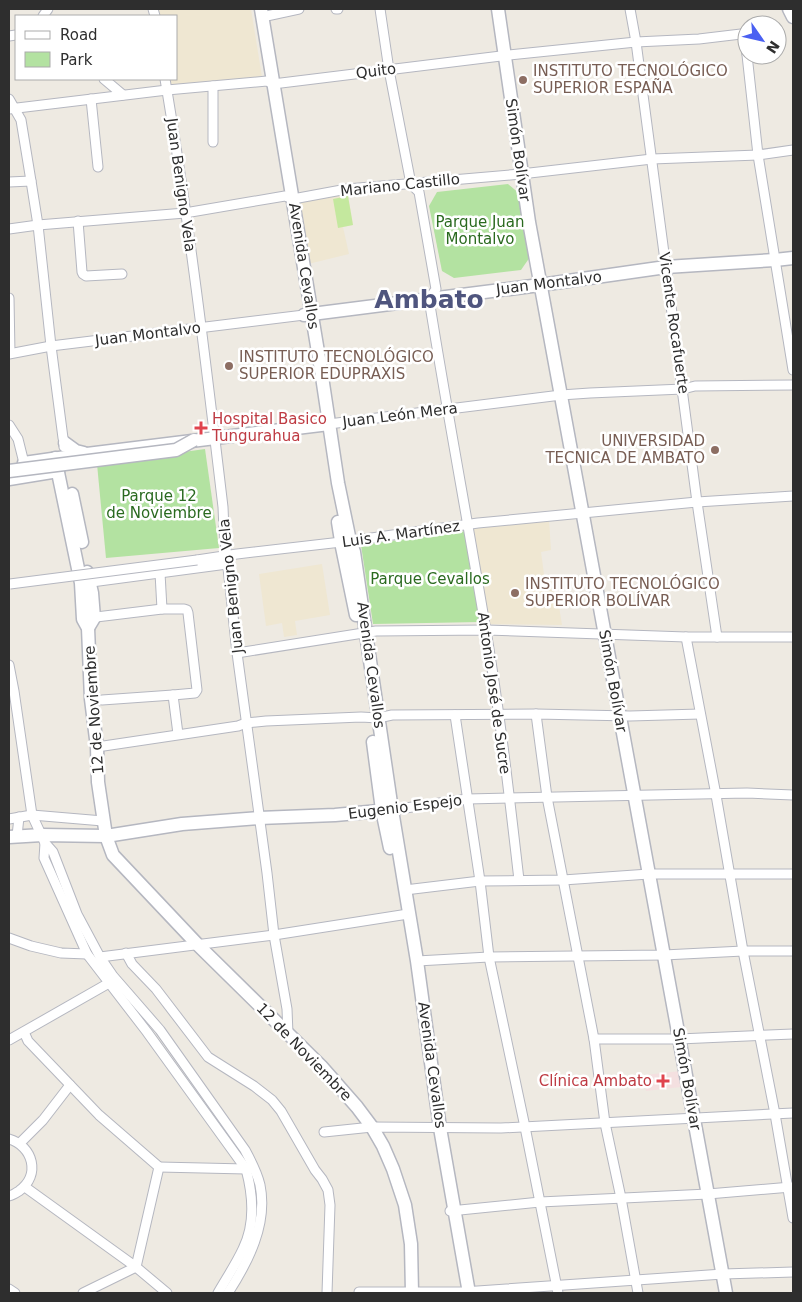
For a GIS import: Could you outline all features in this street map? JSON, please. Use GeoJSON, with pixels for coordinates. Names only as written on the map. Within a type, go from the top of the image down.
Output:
{"type":"FeatureCollection","features":[{"type":"Feature","properties":{"kind":"street"},"geometry":{"type":"LineString","coordinates":[[260,11],[299,9]]}},
{"type":"Feature","properties":{"kind":"street","name":"Antonio José de Sucre"},"geometry":{"type":"LineString","coordinates":[[380,9],[411,184],[419,192],[436,288],[429,299],[486,630],[519,880]]}},
{"type":"Feature","properties":{"kind":"street","name":"Simón Bolívar"},"geometry":{"type":"LineString","coordinates":[[498,9],[528,222],[726,1293]]}},
{"type":"Feature","properties":{"kind":"street","name":"Vicente Rocafuerte"},"geometry":{"type":"LineString","coordinates":[[630,9],[717,637]]}},
{"type":"Feature","properties":{"kind":"street"},"geometry":{"type":"LineString","coordinates":[[788,9],[793,16]]}},
{"type":"Feature","properties":{"kind":"street","name":"Avenida Cevallos"},"geometry":{"type":"LineString","coordinates":[[260,11],[270,83],[362,634],[387,810],[466,1293]]}},
{"type":"Feature","properties":{"kind":"street","name":"Quito"},"geometry":{"type":"LineString","coordinates":[[11,108],[167,90],[270,83],[636,42],[699,39],[737,34]]}},
{"type":"Feature","properties":{"kind":"street"},"geometry":{"type":"LineString","coordinates":[[748,65],[758,154],[793,370]]}},
{"type":"Feature","properties":{"kind":"street"},"geometry":{"type":"LineString","coordinates":[[105,80],[123,95]]}},
{"type":"Feature","properties":{"kind":"street","name":"Juan Benigno Vela"},"geometry":{"type":"LineString","coordinates":[[165,80],[186,213],[201,327],[223,506],[237,653],[274,935],[287,1009],[288,1034]]}},
{"type":"Feature","properties":{"kind":"street"},"geometry":{"type":"LineString","coordinates":[[213,86],[213,142]]}},
{"type":"Feature","properties":{"kind":"street"},"geometry":{"type":"LineString","coordinates":[[9,99],[11,108],[21,120],[31,181],[64,441],[76,451],[87,454]]}},
{"type":"Feature","properties":{"kind":"street"},"geometry":{"type":"LineString","coordinates":[[91,99],[98,166]]}},
{"type":"Feature","properties":{"kind":"street","name":"Mariano Castillo"},"geometry":{"type":"LineString","coordinates":[[9,229],[186,213],[348,188],[521,174],[652,159],[758,154],[793,150]]}},
{"type":"Feature","properties":{"kind":"street"},"geometry":{"type":"LineString","coordinates":[[9,182],[31,181]]}},
{"type":"Feature","properties":{"kind":"street"},"geometry":{"type":"LineString","coordinates":[[78,222],[83,274],[86,276],[122,274]]}},
{"type":"Feature","properties":{"kind":"street","name":"Juan Montalvo"},"geometry":{"type":"LineString","coordinates":[[10,354],[51,346],[540,285],[666,267],[793,258]]}},
{"type":"Feature","properties":{"kind":"street"},"geometry":{"type":"LineString","coordinates":[[9,298],[10,354]]}},
{"type":"Feature","properties":{"kind":"street","name":"Juan León Mera"},"geometry":{"type":"LineString","coordinates":[[9,479],[87,454],[560,395],[683,389],[695,386],[793,385]]}},
{"type":"Feature","properties":{"kind":"street"},"geometry":{"type":"LineString","coordinates":[[9,425],[18,439],[24,463]]}},
{"type":"Feature","properties":{"kind":"street"},"geometry":{"type":"LineString","coordinates":[[9,471],[176,450],[194,440]]}},
{"type":"Feature","properties":{"kind":"street"},"geometry":{"type":"LineString","coordinates":[[59,462],[59,445],[64,441]]}},
{"type":"Feature","properties":{"kind":"street","name":"Juan León Mera"},"geometry":{"type":"LineString","coordinates":[[9,466],[24,463],[59,462]]}},
{"type":"Feature","properties":{"kind":"street","name":"12 de Noviembre"},"geometry":{"type":"LineString","coordinates":[[59,462],[78,525],[85,583],[92,593],[88,621],[91,700],[103,822],[113,856],[198,945],[337,1084],[372,1127],[393,1169],[405,1205],[411,1244],[412,1293]]}},
{"type":"Feature","properties":{"kind":"street","name":"Luis A. Martínez"},"geometry":{"type":"LineString","coordinates":[[85,583],[478,523],[697,502],[793,496]]}},
{"type":"Feature","properties":{"kind":"street","name":"Luis A. Martínez"},"geometry":{"type":"LineString","coordinates":[[9,584],[197,560],[227,560]]}},
{"type":"Feature","properties":{"kind":"street"},"geometry":{"type":"LineString","coordinates":[[160,573],[162,609]]}},
{"type":"Feature","properties":{"kind":"street"},"geometry":{"type":"LineString","coordinates":[[88,621],[162,609],[184,608],[188,613],[196,693],[102,700]]}},
{"type":"Feature","properties":{"kind":"street"},"geometry":{"type":"LineString","coordinates":[[237,653],[376,631],[486,630],[686,638],[793,637]]}},
{"type":"Feature","properties":{"kind":"street"},"geometry":{"type":"LineString","coordinates":[[686,638],[716,795],[728,873],[790,1187],[793,1218]]}},
{"type":"Feature","properties":{"kind":"street"},"geometry":{"type":"LineString","coordinates":[[9,665],[32,815],[43,839],[53,852],[78,914],[100,957],[113,976],[160,1030],[245,1150],[254,1168],[260,1186],[262,1211],[257,1234],[246,1262],[228,1293]]}},
{"type":"Feature","properties":{"kind":"street"},"geometry":{"type":"LineString","coordinates":[[173,695],[178,734]]}},
{"type":"Feature","properties":{"kind":"street"},"geometry":{"type":"LineString","coordinates":[[96,747],[238,726],[246,723],[392,715],[536,714],[619,716],[700,714]]}},
{"type":"Feature","properties":{"kind":"street"},"geometry":{"type":"LineString","coordinates":[[536,714],[547,797],[594,1039],[605,1123],[638,1293]]}},
{"type":"Feature","properties":{"kind":"street"},"geometry":{"type":"LineString","coordinates":[[455,715],[480,881],[489,956],[558,1290]]}},
{"type":"Feature","properties":{"kind":"street","name":"Eugenio Espejo"},"geometry":{"type":"LineString","coordinates":[[19,817],[13,837],[43,839],[106,836],[182,824],[387,810],[467,799],[746,793],[793,795]]}},
{"type":"Feature","properties":{"kind":"street","name":"Avenida Cevallos"},"geometry":{"type":"LineString","coordinates":[[387,810],[405,890],[405,915],[416,961],[438,1128]]}},
{"type":"Feature","properties":{"kind":"street"},"geometry":{"type":"LineString","coordinates":[[9,820],[32,815],[103,822]]}},
{"type":"Feature","properties":{"kind":"street"},"geometry":{"type":"LineString","coordinates":[[43,839],[44,858],[86,954],[156,1044],[246,1169],[250,1187],[250,1228],[244,1249],[218,1293]]}},
{"type":"Feature","properties":{"kind":"street"},"geometry":{"type":"LineString","coordinates":[[405,890],[480,881],[563,880],[649,874],[793,874]]}},
{"type":"Feature","properties":{"kind":"street"},"geometry":{"type":"LineString","coordinates":[[100,957],[274,935],[405,915]]}},
{"type":"Feature","properties":{"kind":"street"},"geometry":{"type":"LineString","coordinates":[[9,938],[30,946],[61,953],[86,954]]}},
{"type":"Feature","properties":{"kind":"street"},"geometry":{"type":"LineString","coordinates":[[416,961],[489,956],[664,955],[793,951]]}},
{"type":"Feature","properties":{"kind":"street"},"geometry":{"type":"LineString","coordinates":[[126,953],[132,964],[156,989],[208,1057],[254,1086],[272,1100],[281,1111],[322,1179],[328,1190],[330,1205],[327,1293]]}},
{"type":"Feature","properties":{"kind":"street"},"geometry":{"type":"LineString","coordinates":[[9,1039],[109,983]]}},
{"type":"Feature","properties":{"kind":"street"},"geometry":{"type":"LineString","coordinates":[[24,1032],[28,1041],[99,1115],[159,1167],[246,1169]]}},
{"type":"Feature","properties":{"kind":"street"},"geometry":{"type":"LineString","coordinates":[[594,1039],[679,1039],[793,1034]]}},
{"type":"Feature","properties":{"kind":"street"},"geometry":{"type":"LineString","coordinates":[[20,1143],[43,1120],[70,1085]]}},
{"type":"Feature","properties":{"kind":"street"},"geometry":{"type":"LineString","coordinates":[[324,1132],[372,1127],[501,1128],[793,1113]]}},
{"type":"Feature","properties":{"kind":"street"},"geometry":{"type":"LineString","coordinates":[[9,1138],[20,1143],[28,1152],[32,1164],[31,1176],[25,1187],[9,1196]]}},
{"type":"Feature","properties":{"kind":"street"},"geometry":{"type":"LineString","coordinates":[[136,1267],[159,1167]]}},
{"type":"Feature","properties":{"kind":"street"},"geometry":{"type":"LineString","coordinates":[[25,1187],[136,1267],[167,1293]]}},
{"type":"Feature","properties":{"kind":"street"},"geometry":{"type":"LineString","coordinates":[[452,1211],[540,1202],[708,1194],[790,1187]]}},
{"type":"Feature","properties":{"kind":"street"},"geometry":{"type":"LineString","coordinates":[[83,1293],[136,1267]]}},
{"type":"Feature","properties":{"kind":"street"},"geometry":{"type":"LineString","coordinates":[[360,1292],[466,1293],[558,1290],[636,1280],[723,1274],[793,1272]]}},
{"type":"Feature","properties":{"kind":"street"},"geometry":{"type":"LineString","coordinates":[[9,1289],[15,1293]]}},
{"type":"Feature","properties":{"kind":"shaded area"},"geometry":{"type":"Polygon","coordinates":[[[155,9],[251,9],[262,77],[171,85],[169,80],[178,80],[178,15],[157,15],[155,9]]]}},
{"type":"Feature","properties":{"kind":"shaded area"},"geometry":{"type":"Polygon","coordinates":[[[347,189],[353,225],[343,227],[349,254],[304,265],[297,195],[347,189]]]}},
{"type":"Feature","properties":{"kind":"shaded area"},"geometry":{"type":"Polygon","coordinates":[[[549,520],[551,550],[541,552],[545,582],[555,581],[562,625],[487,624],[471,528],[549,520]]]}},
{"type":"Feature","properties":{"kind":"shaded area"},"geometry":{"type":"Polygon","coordinates":[[[322,564],[330,615],[295,621],[297,635],[284,637],[282,623],[266,626],[259,574],[322,564]]]}},
{"type":"Feature","properties":{"kind":"shaded area","name":"Clínica Ambato"},"geometry":{"type":"Polygon","coordinates":[[[680,1071],[681,1087],[646,1091],[645,1075],[680,1071]]]}},
{"type":"Feature","properties":{"kind":"green space","name":"Parque Juan Montalvo"},"geometry":{"type":"Polygon","coordinates":[[[508,184],[520,194],[530,257],[521,270],[454,278],[442,271],[429,206],[437,192],[508,184]]]}},
{"type":"Feature","properties":{"kind":"green space"},"geometry":{"type":"Polygon","coordinates":[[[348,196],[353,225],[338,228],[333,199],[348,196]]]}},
{"type":"Feature","properties":{"kind":"green space","name":"Parque 12 de Noviembre"},"geometry":{"type":"Polygon","coordinates":[[[205,449],[219,548],[106,558],[97,464],[205,449]]]}},
{"type":"Feature","properties":{"kind":"green space","name":"Parque Cevallos"},"geometry":{"type":"Polygon","coordinates":[[[466,531],[480,622],[373,624],[361,545],[466,531]]]}},
{"type":"Feature","properties":{"kind":"place","name":"INSTITUTO TECNOLÓGICO SUPERIOR ESPAÑA"},"geometry":{"type":"Point","coordinates":[523,80]}},
{"type":"Feature","properties":{"kind":"place","name":"INSTITUTO TECNOLÓGICO SUPERIOR EDUPRAXIS"},"geometry":{"type":"Point","coordinates":[229,366]}},
{"type":"Feature","properties":{"kind":"place","name":"Hospital Basico Tungurahua"},"geometry":{"type":"Point","coordinates":[201,428]}},
{"type":"Feature","properties":{"kind":"place","name":"UNIVERSIDAD TECNICA DE AMBATO"},"geometry":{"type":"Point","coordinates":[715,450]}},
{"type":"Feature","properties":{"kind":"place","name":"INSTITUTO TECNOLÓGICO SUPERIOR BOLÍVAR"},"geometry":{"type":"Point","coordinates":[515,593]}},
{"type":"Feature","properties":{"kind":"place","name":"Clínica Ambato"},"geometry":{"type":"Point","coordinates":[663,1081]}},
{"type":"Feature","properties":{"kind":"district","name":"Ambato"},"geometry":{"type":"Point","coordinates":[429,299]}}]}
